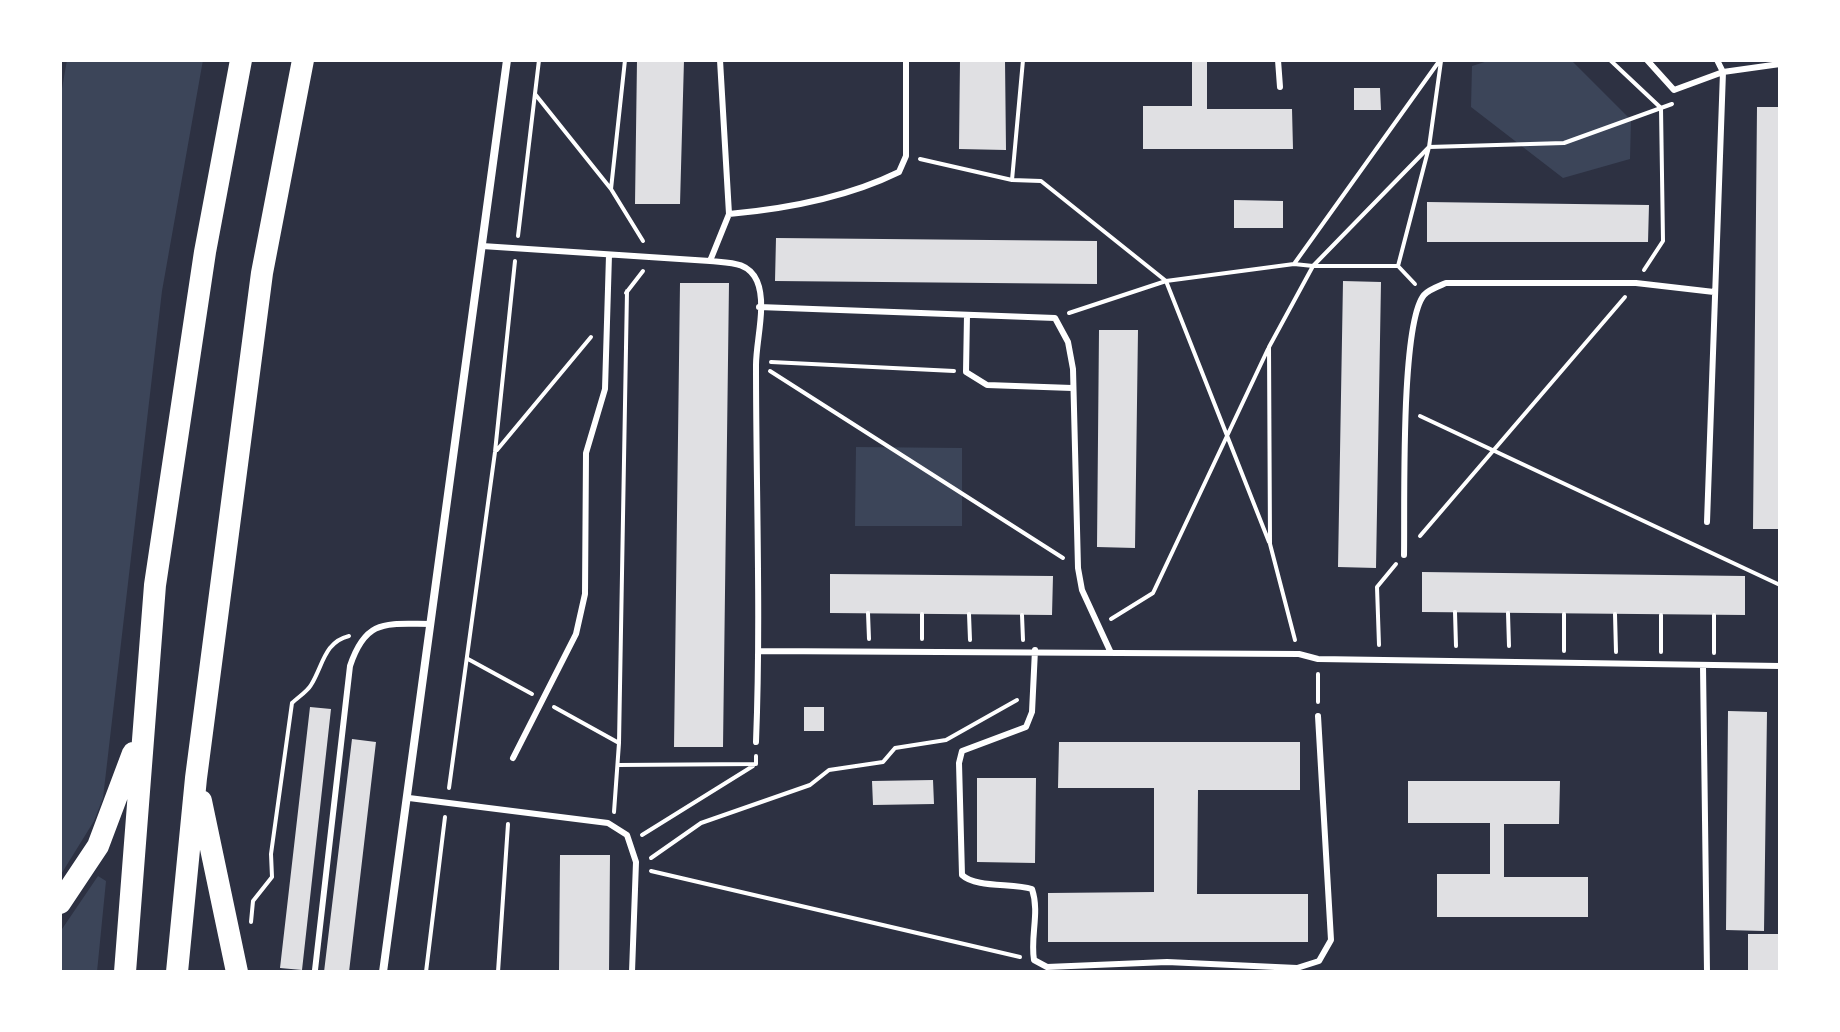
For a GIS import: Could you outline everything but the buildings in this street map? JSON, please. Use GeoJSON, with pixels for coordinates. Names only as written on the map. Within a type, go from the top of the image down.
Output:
{"type":"FeatureCollection","features":[{"type":"Feature","properties":{"kind":"highway"},"geometry":{"type":"LineString","coordinates":[[125,972],[155,585],[205,252],[241,60]]}},
{"type":"Feature","properties":{"kind":"highway"},"geometry":{"type":"LineString","coordinates":[[177,972],[196,778],[262,273],[303,60]]}},
{"type":"Feature","properties":{"kind":"highway"},"geometry":{"type":"LineString","coordinates":[[60,903],[98,846],[142,730]]}},
{"type":"Feature","properties":{"kind":"highway"},"geometry":{"type":"LineString","coordinates":[[196,778],[237,972]]}},
{"type":"Feature","properties":{"kind":"street"},"geometry":{"type":"LineString","coordinates":[[383,972],[507,60]]}},
{"type":"Feature","properties":{"kind":"lane"},"geometry":{"type":"LineString","coordinates":[[710,261],[729,214],[720,60]]}},
{"type":"Feature","properties":{"kind":"lane"},"geometry":{"type":"LineString","coordinates":[[729,214],[765,211],[874,184],[899,172],[906,156],[906,60]]}},
{"type":"Feature","properties":{"kind":"lane"},"geometry":{"type":"LineString","coordinates":[[1278,60],[1280,87]]}},
{"type":"Feature","properties":{"kind":"lane"},"geometry":{"type":"LineString","coordinates":[[1647,60],[1674,90],[1723,72],[1780,64]]}},
{"type":"Feature","properties":{"kind":"lane"},"geometry":{"type":"LineString","coordinates":[[1707,522],[1723,72],[1717,60]]}},
{"type":"Feature","properties":{"kind":"lane"},"geometry":{"type":"LineString","coordinates":[[482,246],[710,261],[741,264],[752,272],[759,285],[756,361],[759,651],[756,742]]}},
{"type":"Feature","properties":{"kind":"lane"},"geometry":{"type":"LineString","coordinates":[[513,758],[576,634],[585,594],[586,453],[605,389],[609,255]]}},
{"type":"Feature","properties":{"kind":"lane"},"geometry":{"type":"LineString","coordinates":[[1404,555],[1406,409],[1413,321],[1425,294],[1446,283],[1636,283],[1714,292]]}},
{"type":"Feature","properties":{"kind":"lane"},"geometry":{"type":"LineString","coordinates":[[759,307],[1055,318],[1068,342],[1078,568],[1082,590],[1111,653]]}},
{"type":"Feature","properties":{"kind":"lane"},"geometry":{"type":"LineString","coordinates":[[967,315],[966,372],[987,385],[1072,388]]}},
{"type":"Feature","properties":{"kind":"lane"},"geometry":{"type":"LineString","coordinates":[[315,970],[350,666],[357,644],[368,631],[389,624],[431,624]]}},
{"type":"Feature","properties":{"kind":"lane"},"geometry":{"type":"LineString","coordinates":[[759,651],[1035,650],[1299,654],[1318,659],[1780,666]]}},
{"type":"Feature","properties":{"kind":"lane"},"geometry":{"type":"LineString","coordinates":[[1035,650],[1032,712],[1026,727],[962,751],[959,763],[962,875],[968,881],[1011,883],[1032,889],[1037,904],[1031,944],[1034,960],[1047,967],[1167,962],[1297,968],[1319,961],[1331,940],[1318,716]]}},
{"type":"Feature","properties":{"kind":"lane"},"geometry":{"type":"LineString","coordinates":[[1703,666],[1707,972]]}},
{"type":"Feature","properties":{"kind":"lane"},"geometry":{"type":"LineString","coordinates":[[409,798],[612,825],[627,835],[636,869],[632,972]]}},
{"type":"Feature","properties":{"kind":"path"},"geometry":{"type":"LineString","coordinates":[[426,972],[495,452],[539,60]]}},
{"type":"Feature","properties":{"kind":"path"},"geometry":{"type":"LineString","coordinates":[[611,189],[625,60]]}},
{"type":"Feature","properties":{"kind":"path"},"geometry":{"type":"LineString","coordinates":[[1012,180],[1023,60]]}},
{"type":"Feature","properties":{"kind":"path"},"geometry":{"type":"LineString","coordinates":[[1398,266],[1429,147],[1441,60]]}},
{"type":"Feature","properties":{"kind":"path"},"geometry":{"type":"LineString","coordinates":[[1294,264],[1441,60]]}},
{"type":"Feature","properties":{"kind":"path"},"geometry":{"type":"LineString","coordinates":[[1379,658],[1377,587],[1636,283],[1663,241],[1661,108],[1610,60]]}},
{"type":"Feature","properties":{"kind":"path"},"geometry":{"type":"LineString","coordinates":[[495,452],[653,258],[611,189],[534,93]]}},
{"type":"Feature","properties":{"kind":"path"},"geometry":{"type":"LineString","coordinates":[[1100,626],[1153,593],[1269,347],[1313,266],[1429,147],[1564,143],[1674,103]]}},
{"type":"Feature","properties":{"kind":"path"},"geometry":{"type":"LineString","coordinates":[[906,156],[1012,180],[1041,181],[1166,281],[1270,544],[1299,654]]}},
{"type":"Feature","properties":{"kind":"path"},"geometry":{"type":"LineString","coordinates":[[1055,318],[1166,281],[1294,264],[1398,266],[1425,294]]}},
{"type":"Feature","properties":{"kind":"path"},"geometry":{"type":"LineString","coordinates":[[612,825],[618,765],[627,291]]}},
{"type":"Feature","properties":{"kind":"path"},"geometry":{"type":"LineString","coordinates":[[1269,347],[1270,544]]}},
{"type":"Feature","properties":{"kind":"path"},"geometry":{"type":"LineString","coordinates":[[756,361],[966,372]]}},
{"type":"Feature","properties":{"kind":"path"},"geometry":{"type":"LineString","coordinates":[[756,361],[1078,568]]}},
{"type":"Feature","properties":{"kind":"path"},"geometry":{"type":"LineString","coordinates":[[1406,409],[1491,452],[1780,585]]}},
{"type":"Feature","properties":{"kind":"path"},"geometry":{"type":"LineString","coordinates":[[1455,612],[1456,660]]}},
{"type":"Feature","properties":{"kind":"path"},"geometry":{"type":"LineString","coordinates":[[868,613],[869,650]]}},
{"type":"Feature","properties":{"kind":"path"},"geometry":{"type":"LineString","coordinates":[[1508,613],[1509,661]]}},
{"type":"Feature","properties":{"kind":"path"},"geometry":{"type":"LineString","coordinates":[[922,614],[923,650]]}},
{"type":"Feature","properties":{"kind":"path"},"geometry":{"type":"LineString","coordinates":[[969,614],[970,650]]}},
{"type":"Feature","properties":{"kind":"path"},"geometry":{"type":"LineString","coordinates":[[1564,614],[1564,662]]}},
{"type":"Feature","properties":{"kind":"path"},"geometry":{"type":"LineString","coordinates":[[1615,614],[1616,664]]}},
{"type":"Feature","properties":{"kind":"path"},"geometry":{"type":"LineString","coordinates":[[1022,615],[1023,650]]}},
{"type":"Feature","properties":{"kind":"path"},"geometry":{"type":"LineString","coordinates":[[1661,615],[1661,665]]}},
{"type":"Feature","properties":{"kind":"path"},"geometry":{"type":"LineString","coordinates":[[1714,615],[1714,666]]}},
{"type":"Feature","properties":{"kind":"path"},"geometry":{"type":"LineString","coordinates":[[251,927],[253,901],[272,877],[271,854],[292,703],[310,686],[322,660],[337,639],[368,631]]}},
{"type":"Feature","properties":{"kind":"path"},"geometry":{"type":"LineString","coordinates":[[1318,680],[1318,716]]}},
{"type":"Feature","properties":{"kind":"path"},"geometry":{"type":"LineString","coordinates":[[636,869],[701,823],[810,785],[829,770],[883,762],[895,748],[946,740],[1018,699]]}},
{"type":"Feature","properties":{"kind":"path"},"geometry":{"type":"LineString","coordinates":[[756,742],[756,764]]}},
{"type":"Feature","properties":{"kind":"path"},"geometry":{"type":"LineString","coordinates":[[618,765],[756,764]]}},
{"type":"Feature","properties":{"kind":"path"},"geometry":{"type":"LineString","coordinates":[[629,843],[756,764]]}},
{"type":"Feature","properties":{"kind":"path"},"geometry":{"type":"LineString","coordinates":[[498,972],[509,809]]}},
{"type":"Feature","properties":{"kind":"path"},"geometry":{"type":"LineString","coordinates":[[636,869],[687,877],[1034,960]]}},
{"type":"Feature","properties":{"kind":"shaded area"},"geometry":{"type":"Polygon","coordinates":[[[67,60],[203,60],[162,291],[103,798],[94,821],[60,876],[60,100],[67,60]]]}},
{"type":"Feature","properties":{"kind":"shaded area"},"geometry":{"type":"Polygon","coordinates":[[[1491,60],[1571,60],[1631,120],[1630,159],[1563,178],[1471,107],[1472,66],[1491,60]]]}},
{"type":"Feature","properties":{"kind":"shaded area"},"geometry":{"type":"Polygon","coordinates":[[[856,447],[962,448],[962,526],[855,526],[856,447]]]}},
{"type":"Feature","properties":{"kind":"shaded area"},"geometry":{"type":"Polygon","coordinates":[[[98,876],[106,881],[97,972],[60,972],[60,932],[98,876]]]}}]}
